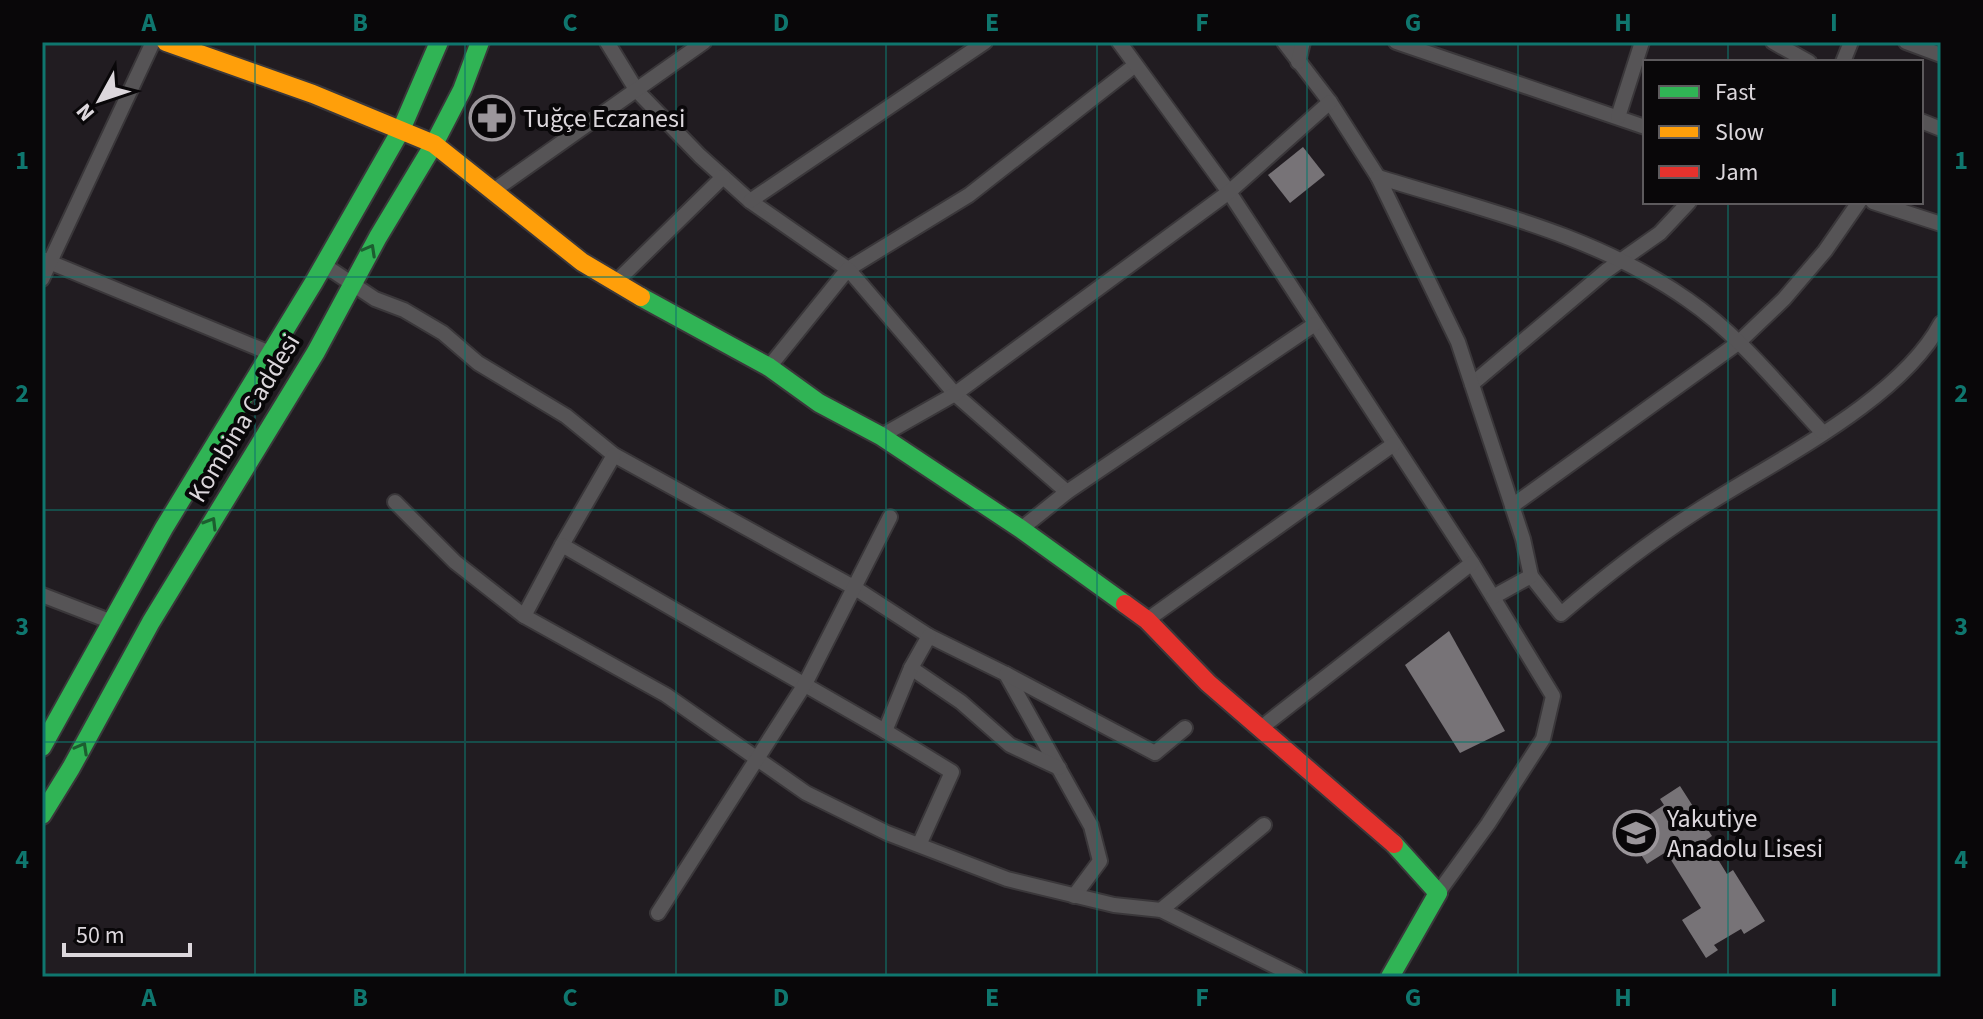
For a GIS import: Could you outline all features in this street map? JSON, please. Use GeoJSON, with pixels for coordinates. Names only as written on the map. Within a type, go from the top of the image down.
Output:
{"type":"FeatureCollection","features":[{"type":"Feature","properties":{"kind":"main road"},"geometry":{"type":"LineString","coordinates":[[166,42],[313,94],[434,144],[582,262],[769,367],[819,403],[881,436],[1021,529],[1147,620],[1208,683],[1388,837],[1438,893],[1390,977]]}},
{"type":"Feature","properties":{"kind":"main road","name":"Kombina Caddesi"},"geometry":{"type":"LineString","coordinates":[[42,747],[164,528],[324,265],[401,130],[439,42]]}},
{"type":"Feature","properties":{"kind":"main road","name":"Kombina Caddesi"},"geometry":{"type":"LineString","coordinates":[[42,815],[151,622],[316,352],[352,283],[434,144],[462,90],[480,42]]}},
{"type":"Feature","properties":{"kind":"street"},"geometry":{"type":"LineString","coordinates":[[42,279],[47,261],[153,42]]}},
{"type":"Feature","properties":{"kind":"street"},"geometry":{"type":"LineString","coordinates":[[607,42],[637,91],[723,177],[750,201],[848,269],[955,394],[1067,492]]}},
{"type":"Feature","properties":{"kind":"street"},"geometry":{"type":"LineString","coordinates":[[493,191],[704,42]]}},
{"type":"Feature","properties":{"kind":"street"},"geometry":{"type":"LineString","coordinates":[[750,201],[985,42]]}},
{"type":"Feature","properties":{"kind":"street"},"geometry":{"type":"LineString","coordinates":[[1119,42],[1229,192],[1472,563],[1553,696],[1543,739],[1488,824],[1438,893]]}},
{"type":"Feature","properties":{"kind":"street"},"geometry":{"type":"LineString","coordinates":[[1284,42],[1330,102],[1378,177],[1458,342],[1523,539],[1531,576],[1561,614],[1605,575],[1695,512],[1868,402],[1906,372],[1941,323]]}},
{"type":"Feature","properties":{"kind":"street"},"geometry":{"type":"LineString","coordinates":[[1298,62],[1303,42]]}},
{"type":"Feature","properties":{"kind":"street"},"geometry":{"type":"LineString","coordinates":[[1396,42],[1643,126]]}},
{"type":"Feature","properties":{"kind":"street"},"geometry":{"type":"LineString","coordinates":[[1618,117],[1642,42]]}},
{"type":"Feature","properties":{"kind":"street"},"geometry":{"type":"LineString","coordinates":[[1773,42],[1805,60]]}},
{"type":"Feature","properties":{"kind":"street"},"geometry":{"type":"LineString","coordinates":[[1906,42],[1941,55]]}},
{"type":"Feature","properties":{"kind":"street"},"geometry":{"type":"LineString","coordinates":[[769,367],[848,269],[969,195],[1134,66]]}},
{"type":"Feature","properties":{"kind":"street"},"geometry":{"type":"LineString","coordinates":[[881,436],[955,394],[1229,192],[1330,102]]}},
{"type":"Feature","properties":{"kind":"street"},"geometry":{"type":"LineString","coordinates":[[615,283],[723,177]]}},
{"type":"Feature","properties":{"kind":"street"},"geometry":{"type":"LineString","coordinates":[[1378,177],[1586,243],[1622,260],[1689,300],[1738,343],[1822,432]]}},
{"type":"Feature","properties":{"kind":"street"},"geometry":{"type":"LineString","coordinates":[[1472,384],[1622,260],[1660,233],[1687,204]]}},
{"type":"Feature","properties":{"kind":"street"},"geometry":{"type":"LineString","coordinates":[[1512,506],[1738,343],[1805,275],[1858,204]]}},
{"type":"Feature","properties":{"kind":"street"},"geometry":{"type":"LineString","coordinates":[[1879,204],[1941,224]]}},
{"type":"Feature","properties":{"kind":"street"},"geometry":{"type":"LineString","coordinates":[[47,261],[270,353]]}},
{"type":"Feature","properties":{"kind":"street"},"geometry":{"type":"LineString","coordinates":[[324,265],[375,299],[404,310],[443,333],[478,363],[566,416],[614,455],[855,588],[929,636],[1155,753],[1185,728]]}},
{"type":"Feature","properties":{"kind":"street"},"geometry":{"type":"LineString","coordinates":[[1021,529],[1067,492],[1315,324]]}},
{"type":"Feature","properties":{"kind":"street"},"geometry":{"type":"LineString","coordinates":[[1147,620],[1394,444]]}},
{"type":"Feature","properties":{"kind":"street"},"geometry":{"type":"LineString","coordinates":[[524,616],[614,455]]}},
{"type":"Feature","properties":{"kind":"street"},"geometry":{"type":"LineString","coordinates":[[395,502],[455,562],[524,616],[666,695],[806,793],[887,833],[1007,879],[1114,905],[1161,910],[1297,977]]}},
{"type":"Feature","properties":{"kind":"street"},"geometry":{"type":"LineString","coordinates":[[658,913],[805,684],[890,517]]}},
{"type":"Feature","properties":{"kind":"street"},"geometry":{"type":"LineString","coordinates":[[562,545],[952,772],[919,845]]}},
{"type":"Feature","properties":{"kind":"street"},"geometry":{"type":"LineString","coordinates":[[1262,727],[1472,563]]}},
{"type":"Feature","properties":{"kind":"street"},"geometry":{"type":"LineString","coordinates":[[1493,597],[1531,576]]}},
{"type":"Feature","properties":{"kind":"street"},"geometry":{"type":"LineString","coordinates":[[42,595],[112,622]]}},
{"type":"Feature","properties":{"kind":"street"},"geometry":{"type":"LineString","coordinates":[[885,731],[911,668],[929,636]]}},
{"type":"Feature","properties":{"kind":"street"},"geometry":{"type":"LineString","coordinates":[[911,668],[961,702],[1010,745],[1060,768]]}},
{"type":"Feature","properties":{"kind":"street"},"geometry":{"type":"LineString","coordinates":[[1006,674],[1091,826],[1100,861],[1074,896]]}},
{"type":"Feature","properties":{"kind":"street"},"geometry":{"type":"LineString","coordinates":[[1161,910],[1264,825]]}},
{"type":"Feature","properties":{"kind":"building"},"geometry":{"type":"Polygon","coordinates":[[[1303,147],[1325,175],[1290,203],[1268,175],[1303,147]]]}},
{"type":"Feature","properties":{"kind":"building"},"geometry":{"type":"Polygon","coordinates":[[[1449,631],[1505,731],[1460,753],[1405,665],[1449,631]]]}},
{"type":"Feature","properties":{"kind":"building"},"geometry":{"type":"Polygon","coordinates":[[[1680,786],[1712,836],[1706,840],[1727,874],[1733,870],[1765,921],[1744,934],[1741,929],[1714,945],[1718,950],[1706,958],[1682,920],[1701,908],[1666,852],[1647,864],[1621,823],[1634,816],[1638,822],[1664,805],[1660,799],[1680,786]]]}},
{"type":"Feature","properties":{"kind":"traffic: fast"},"geometry":{"type":"LineString","coordinates":[[42,747],[164,528],[314,282],[401,130],[439,42]]}},
{"type":"Feature","properties":{"kind":"traffic: fast"},"geometry":{"type":"LineString","coordinates":[[42,815],[151,622],[316,352],[378,237],[434,144],[462,90],[480,42]]}},
{"type":"Feature","properties":{"kind":"traffic: fast"},"geometry":{"type":"LineString","coordinates":[[641,297],[769,367],[819,403],[881,436],[1021,529],[1125,604]]}},
{"type":"Feature","properties":{"kind":"traffic: fast"},"geometry":{"type":"LineString","coordinates":[[1390,977],[1438,893],[1394,844]]}},
{"type":"Feature","properties":{"kind":"traffic: slow"},"geometry":{"type":"LineString","coordinates":[[166,42],[313,94],[434,144],[582,262],[641,297]]}},
{"type":"Feature","properties":{"kind":"traffic: jam"},"geometry":{"type":"LineString","coordinates":[[1125,604],[1147,620],[1208,683],[1394,844]]}},
{"type":"Feature","properties":{"kind":"place","name":"Tuğçe Eczanesi"},"geometry":{"type":"Point","coordinates":[492,118]}},
{"type":"Feature","properties":{"kind":"place","name":"Yakutiye Anadolu Lisesi"},"geometry":{"type":"Point","coordinates":[1636,833]}}]}
